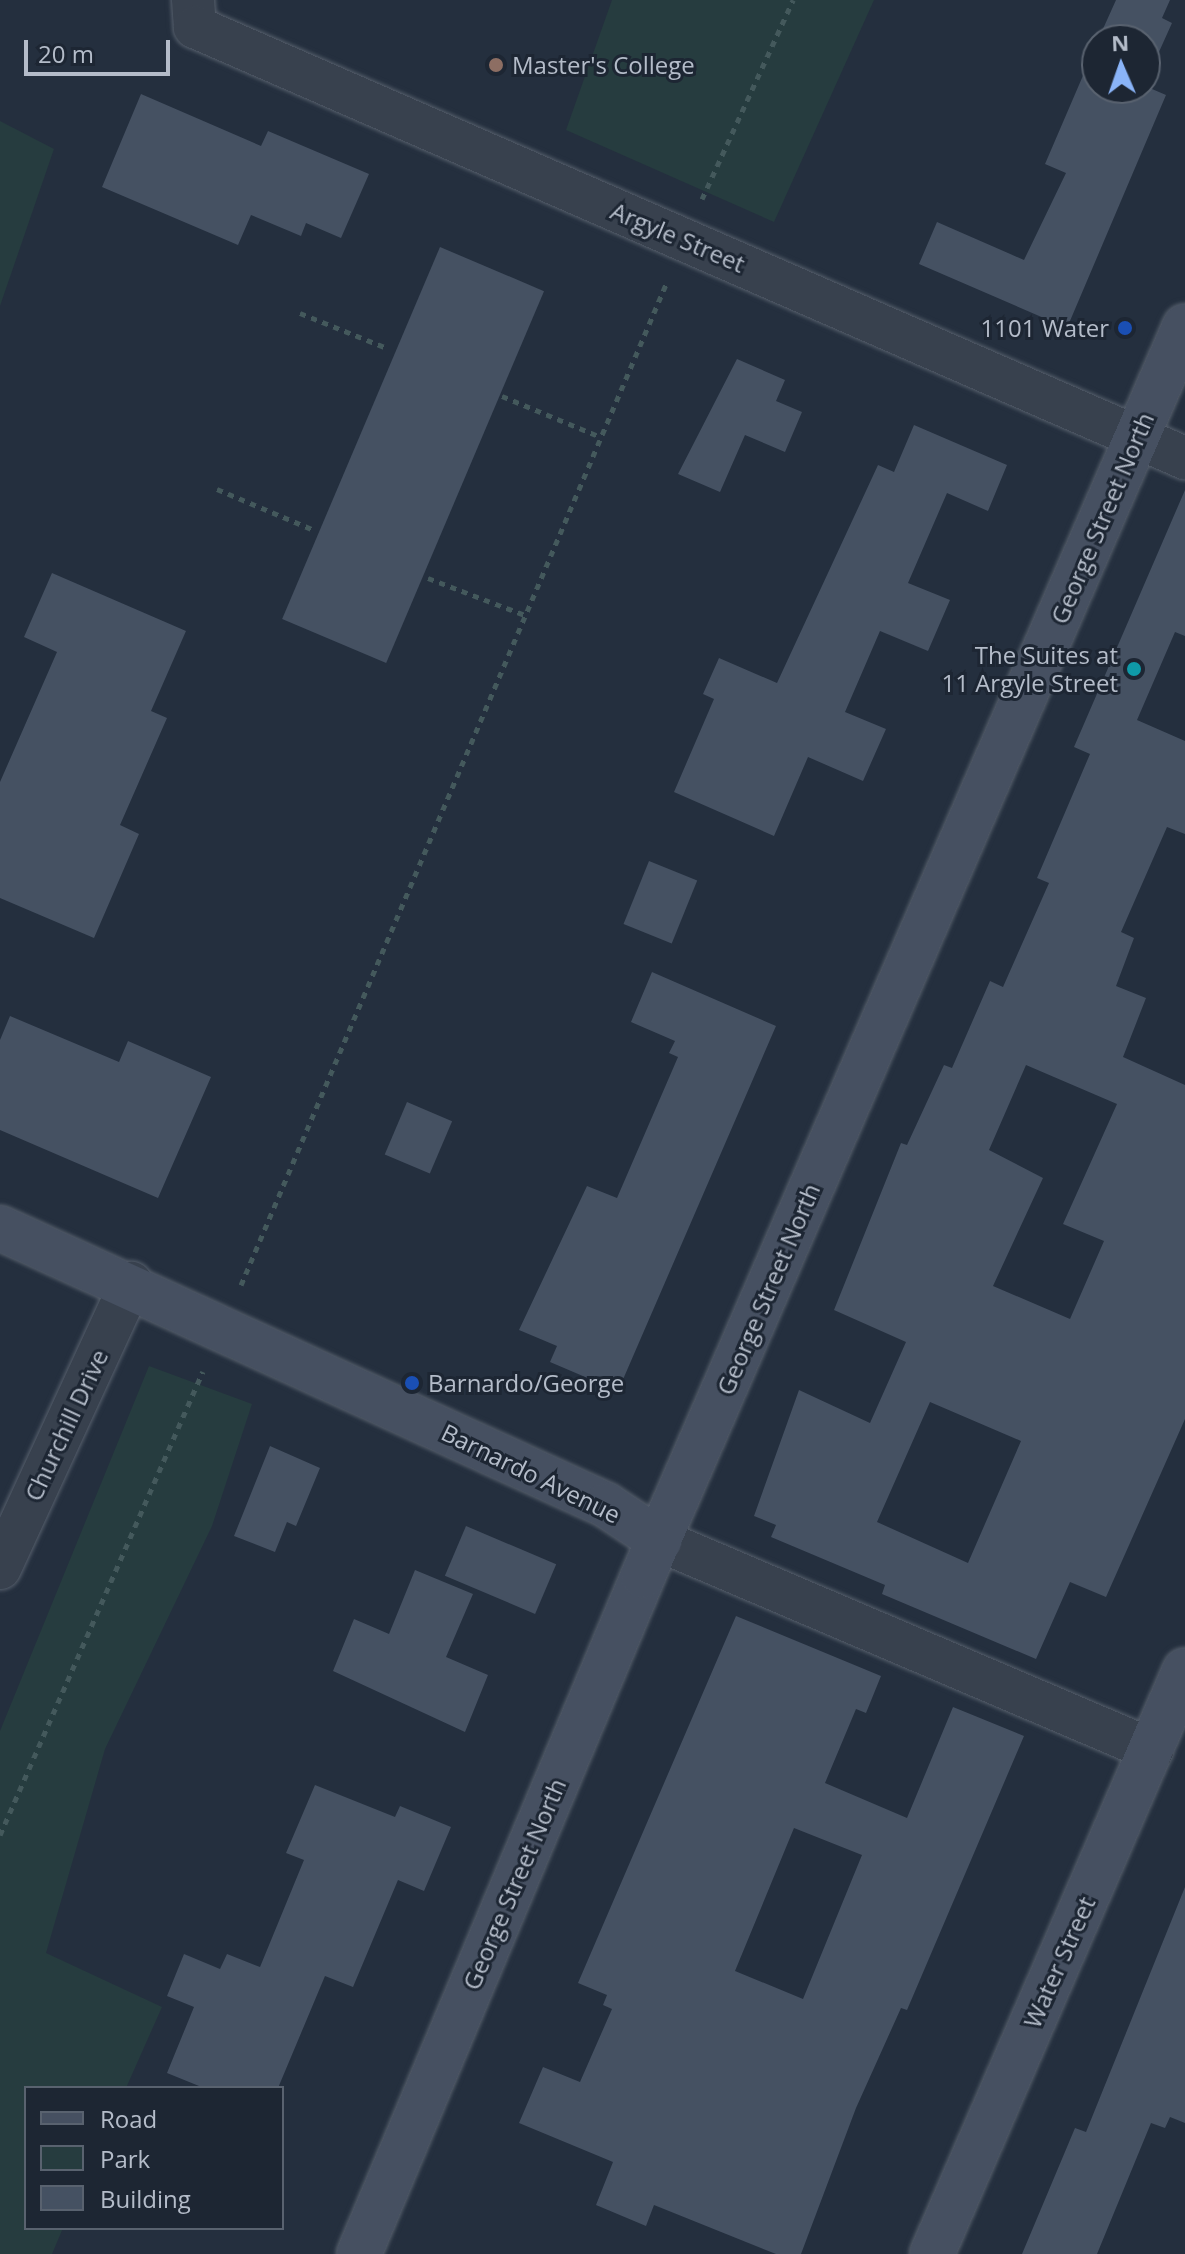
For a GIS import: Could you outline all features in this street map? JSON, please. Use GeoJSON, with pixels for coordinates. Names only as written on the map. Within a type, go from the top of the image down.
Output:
{"type":"FeatureCollection","features":[{"type":"Feature","properties":{"kind":"main road","name":"George Street North"},"geometry":{"type":"LineString","coordinates":[[359,2254],[659,1540],[1185,326]]}},
{"type":"Feature","properties":{"kind":"main road","name":"Barnardo Avenue"},"geometry":{"type":"LineString","coordinates":[[0,1228],[131,1283],[606,1505],[659,1540]]}},
{"type":"Feature","properties":{"kind":"main road","name":"Water Street"},"geometry":{"type":"LineString","coordinates":[[932,2254],[1185,1670]]}},
{"type":"Feature","properties":{"kind":"street","name":"Argyle Street"},"geometry":{"type":"LineString","coordinates":[[193,0],[195,27],[1185,458]]}},
{"type":"Feature","properties":{"kind":"street","name":"Churchill Drive"},"geometry":{"type":"LineString","coordinates":[[0,1568],[131,1283]]}},
{"type":"Feature","properties":{"kind":"street","name":"Barnardo Avenue"},"geometry":{"type":"LineString","coordinates":[[659,1540],[1152,1750]]}},
{"type":"Feature","properties":{"kind":"path"},"geometry":{"type":"LineString","coordinates":[[0,1835],[224,1327],[685,241],[793,0]]}},
{"type":"Feature","properties":{"kind":"path"},"geometry":{"type":"LineString","coordinates":[[300,313],[387,348]]}},
{"type":"Feature","properties":{"kind":"path"},"geometry":{"type":"LineString","coordinates":[[502,396],[601,437]]}},
{"type":"Feature","properties":{"kind":"path"},"geometry":{"type":"LineString","coordinates":[[217,489],[314,530]]}},
{"type":"Feature","properties":{"kind":"path"},"geometry":{"type":"LineString","coordinates":[[428,578],[525,615]]}},
{"type":"Feature","properties":{"kind":"green space"},"geometry":{"type":"Polygon","coordinates":[[[612,0],[874,0],[774,222],[566,130],[612,0]]]}},
{"type":"Feature","properties":{"kind":"green space"},"geometry":{"type":"Polygon","coordinates":[[[0,121],[54,149],[0,306],[0,121]]]}},
{"type":"Feature","properties":{"kind":"green space"},"geometry":{"type":"Polygon","coordinates":[[[149,1366],[252,1404],[212,1526],[105,1749],[46,1953],[162,2007],[127,2086],[24,2086],[24,2230],[62,2230],[52,2254],[0,2254],[0,1731],[149,1366]]]}},
{"type":"Feature","properties":{"kind":"building"},"geometry":{"type":"Polygon","coordinates":[[[1116,0],[1170,0],[1162,18],[1172,23],[1161,47],[1161,24],[1105,24],[1116,0]]]}},
{"type":"Feature","properties":{"kind":"building"},"geometry":{"type":"Polygon","coordinates":[[[1081,80],[1081,104],[1161,104],[1161,93],[1166,95],[1067,328],[919,264],[937,222],[1024,260],[1066,173],[1045,164],[1081,80]]]}},
{"type":"Feature","properties":{"kind":"building"},"geometry":{"type":"Polygon","coordinates":[[[141,94],[261,146],[268,131],[369,174],[341,238],[306,223],[301,236],[251,215],[238,245],[102,187],[141,94]]]}},
{"type":"Feature","properties":{"kind":"building"},"geometry":{"type":"Polygon","coordinates":[[[440,247],[544,291],[386,663],[282,619],[440,247]]]}},
{"type":"Feature","properties":{"kind":"building"},"geometry":{"type":"Polygon","coordinates":[[[737,359],[785,380],[776,401],[802,412],[785,452],[745,435],[720,492],[678,474],[737,359]]]}},
{"type":"Feature","properties":{"kind":"building"},"geometry":{"type":"Polygon","coordinates":[[[914,425],[1007,465],[988,511],[947,493],[908,583],[950,600],[928,651],[880,631],[845,712],[886,729],[863,781],[808,757],[774,836],[674,792],[714,699],[703,694],[719,658],[777,683],[878,465],[894,472],[914,425]]]}},
{"type":"Feature","properties":{"kind":"building"},"geometry":{"type":"Polygon","coordinates":[[[1185,490],[1185,636],[1175,632],[1137,720],[1185,741],[1185,834],[1167,827],[1121,932],[1134,938],[1116,986],[1146,998],[1123,1057],[1185,1085],[1185,1419],[1106,1597],[1070,1582],[1036,1659],[882,1594],[885,1585],[771,1537],[776,1525],[754,1516],[799,1390],[870,1423],[906,1342],[834,1310],[901,1143],[907,1145],[944,1065],[952,1068],[990,981],[1003,987],[1049,883],[1037,878],[1090,754],[1074,747],[1185,490]],[[1026,1065],[989,1150],[1043,1178],[993,1286],[1070,1319],[1104,1241],[1063,1224],[1117,1104],[1026,1065]],[[930,1402],[877,1522],[968,1563],[1021,1441],[930,1402]]]}},
{"type":"Feature","properties":{"kind":"building"},"geometry":{"type":"Polygon","coordinates":[[[52,573],[186,631],[151,711],[167,718],[120,825],[139,834],[94,938],[0,898],[0,782],[57,652],[24,637],[52,573]]]}},
{"type":"Feature","properties":{"kind":"building"},"geometry":{"type":"Polygon","coordinates":[[[649,861],[697,880],[672,944],[624,924],[649,861]]]}},
{"type":"Feature","properties":{"kind":"building"},"geometry":{"type":"Polygon","coordinates":[[[652,972],[776,1026],[618,1391],[550,1362],[557,1346],[519,1330],[587,1186],[617,1198],[678,1057],[669,1053],[675,1041],[631,1022],[652,972]]]}},
{"type":"Feature","properties":{"kind":"building"},"geometry":{"type":"Polygon","coordinates":[[[10,1016],[119,1062],[128,1041],[211,1077],[158,1198],[0,1130],[0,1040],[10,1016]]]}},
{"type":"Feature","properties":{"kind":"building"},"geometry":{"type":"Polygon","coordinates":[[[407,1102],[452,1121],[430,1174],[385,1154],[407,1102]]]}},
{"type":"Feature","properties":{"kind":"building"},"geometry":{"type":"Polygon","coordinates":[[[270,1446],[320,1468],[296,1526],[287,1522],[275,1552],[234,1536],[270,1446]]]}},
{"type":"Feature","properties":{"kind":"building"},"geometry":{"type":"Polygon","coordinates":[[[466,1526],[556,1564],[535,1614],[445,1576],[466,1526]]]}},
{"type":"Feature","properties":{"kind":"building"},"geometry":{"type":"Polygon","coordinates":[[[415,1570],[473,1594],[446,1657],[488,1675],[465,1732],[333,1671],[354,1619],[389,1634],[415,1570]]]}},
{"type":"Feature","properties":{"kind":"building"},"geometry":{"type":"Polygon","coordinates":[[[736,1616],[881,1676],[866,1713],[856,1709],[825,1783],[907,1818],[953,1707],[1024,1736],[907,2010],[901,2008],[856,2108],[801,2254],[776,2254],[654,2205],[646,2226],[596,2205],[613,2162],[519,2123],[543,2067],[580,2082],[612,2009],[603,2005],[607,1995],[578,1983],[736,1616]],[[794,1828],[735,1971],[803,1999],[862,1855],[794,1828]]]}},
{"type":"Feature","properties":{"kind":"building"},"geometry":{"type":"Polygon","coordinates":[[[315,1785],[395,1817],[400,1806],[451,1827],[424,1891],[398,1880],[353,1987],[325,1976],[279,2086],[199,2086],[167,2073],[194,2007],[167,1996],[184,1954],[220,1969],[227,1954],[260,1967],[304,1860],[286,1853],[315,1785]]]}},
{"type":"Feature","properties":{"kind":"building"},"geometry":{"type":"Polygon","coordinates":[[[1185,1887],[1185,2123],[1170,2117],[1165,2128],[1151,2123],[1097,2254],[1022,2254],[1075,2128],[1086,2132],[1185,1887]]]}},
{"type":"Feature","properties":{"kind":"place","name":"Master's College"},"geometry":{"type":"Point","coordinates":[496,65]}},
{"type":"Feature","properties":{"kind":"place","name":"1101 Water"},"geometry":{"type":"Point","coordinates":[1125,328]}},
{"type":"Feature","properties":{"kind":"place","name":"The Suites at 11 Argyle Street"},"geometry":{"type":"Point","coordinates":[1134,669]}},
{"type":"Feature","properties":{"kind":"place","name":"Barnardo/George"},"geometry":{"type":"Point","coordinates":[412,1383]}}]}
